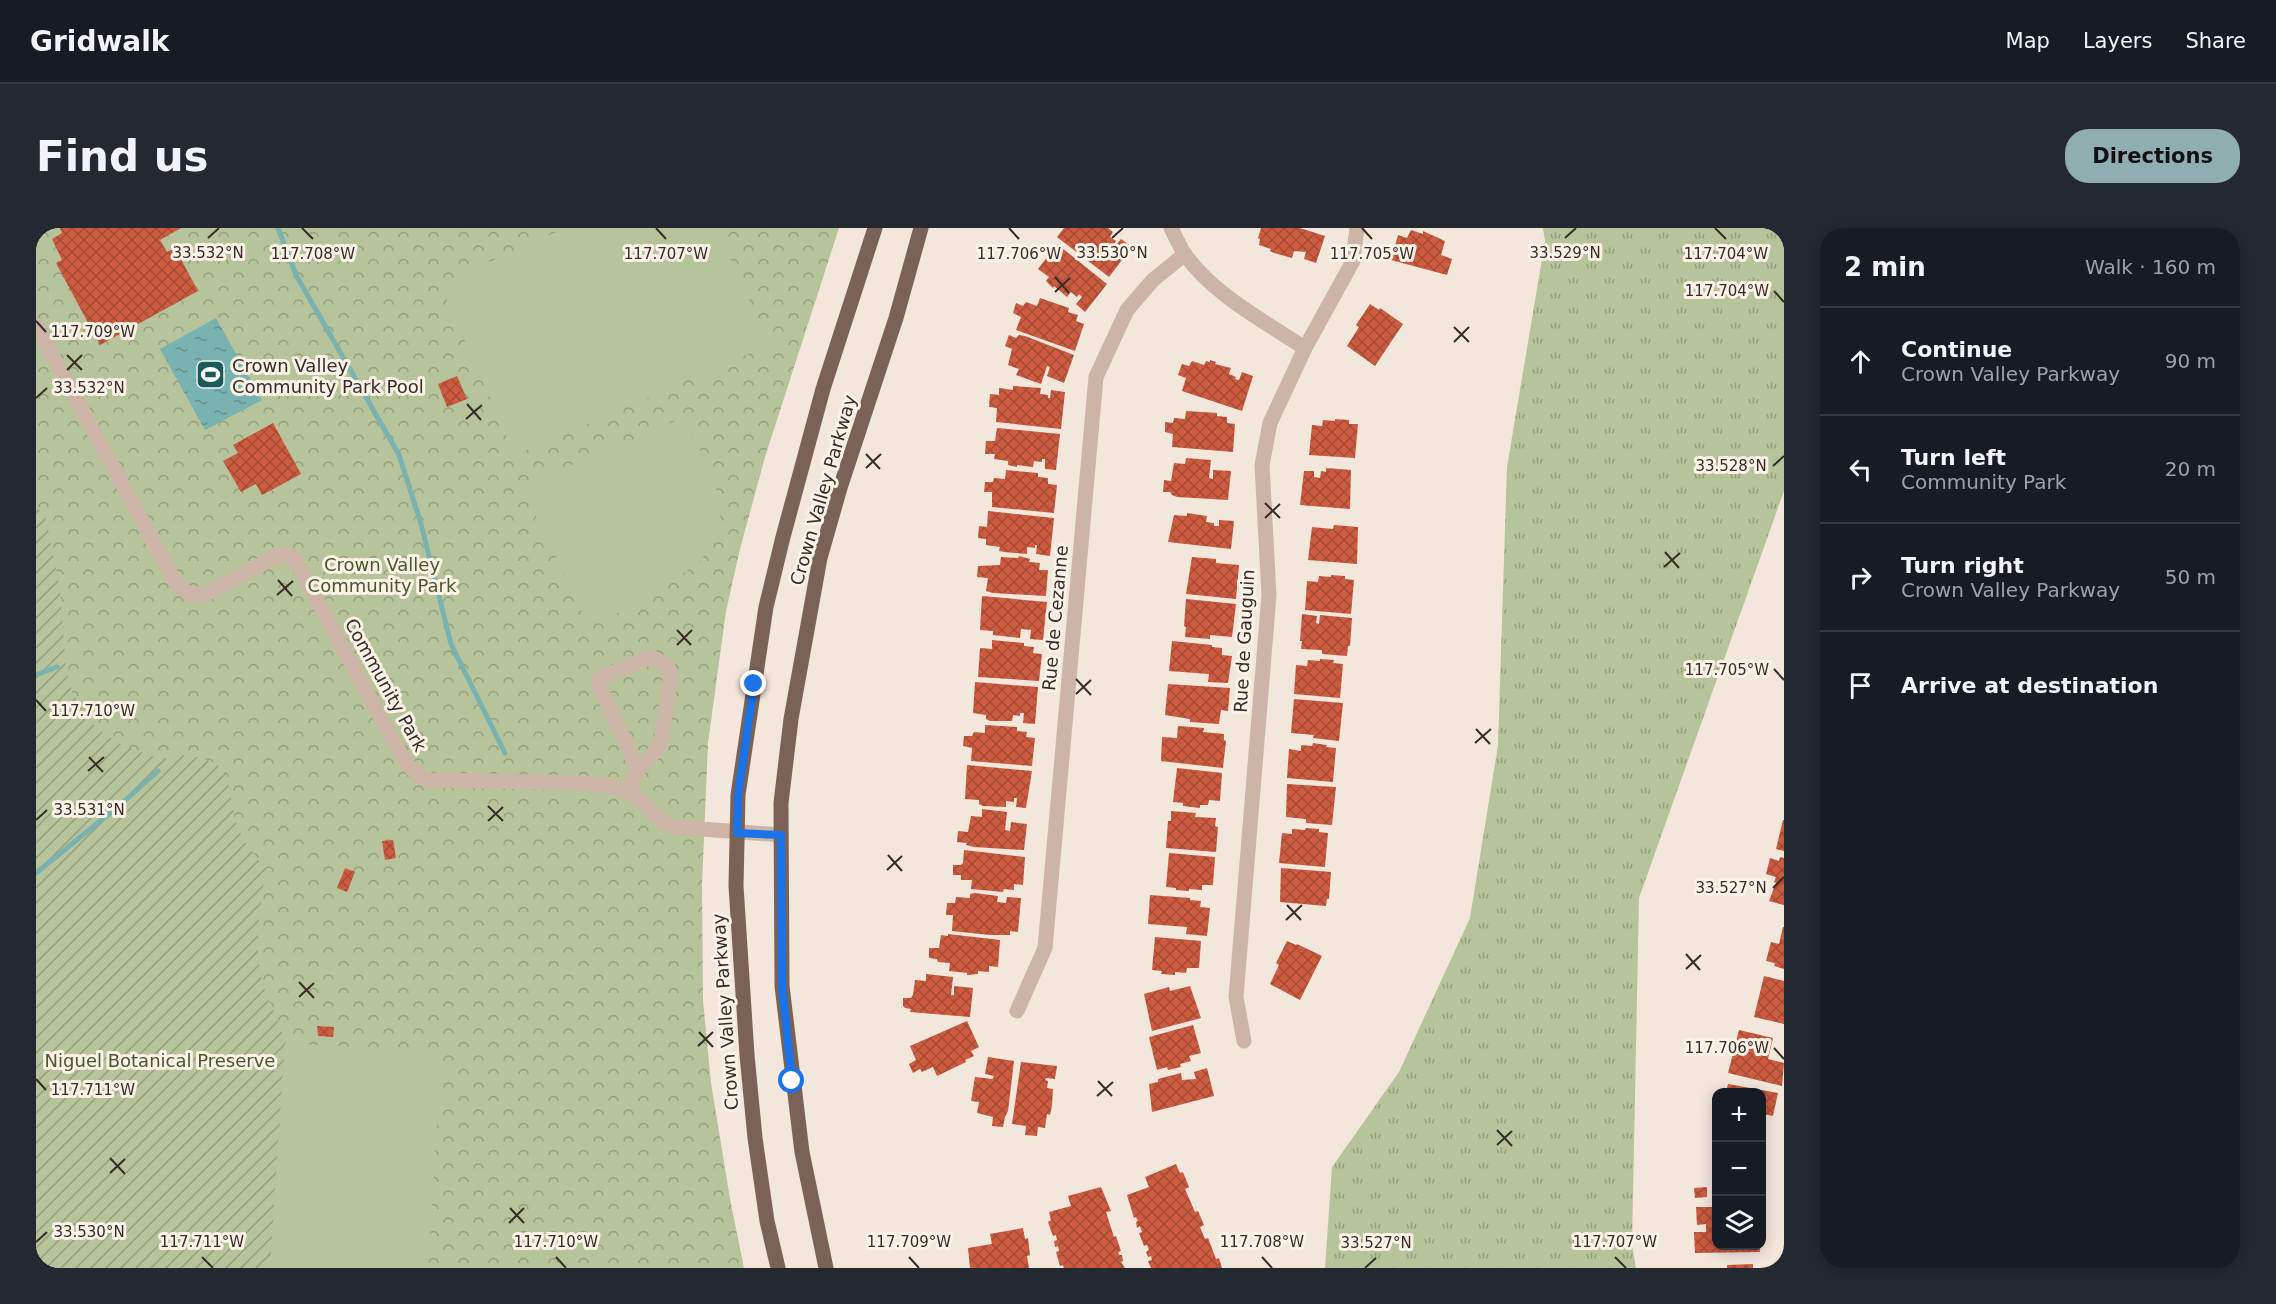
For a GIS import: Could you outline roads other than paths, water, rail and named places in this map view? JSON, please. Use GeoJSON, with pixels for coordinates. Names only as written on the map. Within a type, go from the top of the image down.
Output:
{"type":"FeatureCollection","features":[{"type":"Feature","properties":{"kind":"main road","name":"Crown Valley Parkway"},"geometry":{"type":"LineString","coordinates":[[778,1268],[767,1221],[755,1138],[747,1055],[736,886],[738,795],[766,608],[823,389],[875,228]]}},
{"type":"Feature","properties":{"kind":"main road","name":"Crown Valley Parkway"},"geometry":{"type":"LineString","coordinates":[[826,1268],[802,1152],[782,986],[781,803],[791,719],[820,558],[840,488],[896,318],[921,228]]}},
{"type":"Feature","properties":{"kind":"street"},"geometry":{"type":"LineString","coordinates":[[1171,228],[1185,254],[1206,277],[1238,305],[1305,348]]}},
{"type":"Feature","properties":{"kind":"street","name":"Rue de Gauguin"},"geometry":{"type":"LineString","coordinates":[[1244,1041],[1236,997],[1269,595],[1262,465],[1270,423],[1305,348],[1353,261],[1357,228]]}},
{"type":"Feature","properties":{"kind":"street","name":"Rue de Cezanne"},"geometry":{"type":"LineString","coordinates":[[1017,1011],[1045,948],[1096,377],[1127,310],[1153,280],[1185,254]]}},
{"type":"Feature","properties":{"kind":"street","name":"Community Park"},"geometry":{"type":"LineString","coordinates":[[36,325],[177,585],[188,593],[204,595],[277,556],[283,554],[294,558],[405,762],[420,777],[429,780],[580,783],[610,786],[630,792],[663,822],[675,827],[781,835]]}},
{"type":"Feature","properties":{"kind":"street"},"geometry":{"type":"LineString","coordinates":[[630,792],[636,772],[651,757],[660,742],[671,674],[666,665],[651,657],[599,680],[599,686],[630,751],[636,772]]}},
{"type":"Feature","properties":{"kind":"water","name":"Crown Valley Community Park Pool"},"geometry":{"type":"Polygon","coordinates":[[[216,318],[262,400],[205,430],[160,349],[216,318]]]}},
{"type":"Feature","properties":{"kind":"waterway"},"geometry":{"type":"LineString","coordinates":[[278,228],[296,275],[399,455],[421,524],[451,644],[505,753]]}},
{"type":"Feature","properties":{"kind":"waterway"},"geometry":{"type":"LineString","coordinates":[[36,675],[57,667]]}},
{"type":"Feature","properties":{"kind":"waterway"},"geometry":{"type":"LineString","coordinates":[[36,873],[158,771]]}},
{"type":"Feature","properties":{"kind":"place","name":"Crown Valley Community Park Pool"},"geometry":{"type":"Point","coordinates":[211,375]}},
{"type":"Feature","properties":{"kind":"park label","name":"Crown Valley Community Park"},"geometry":{"type":"Point","coordinates":[382,574]}},
{"type":"Feature","properties":{"kind":"park label","name":"Niguel Botanical Preserve"},"geometry":{"type":"Point","coordinates":[160,1060]}}]}
